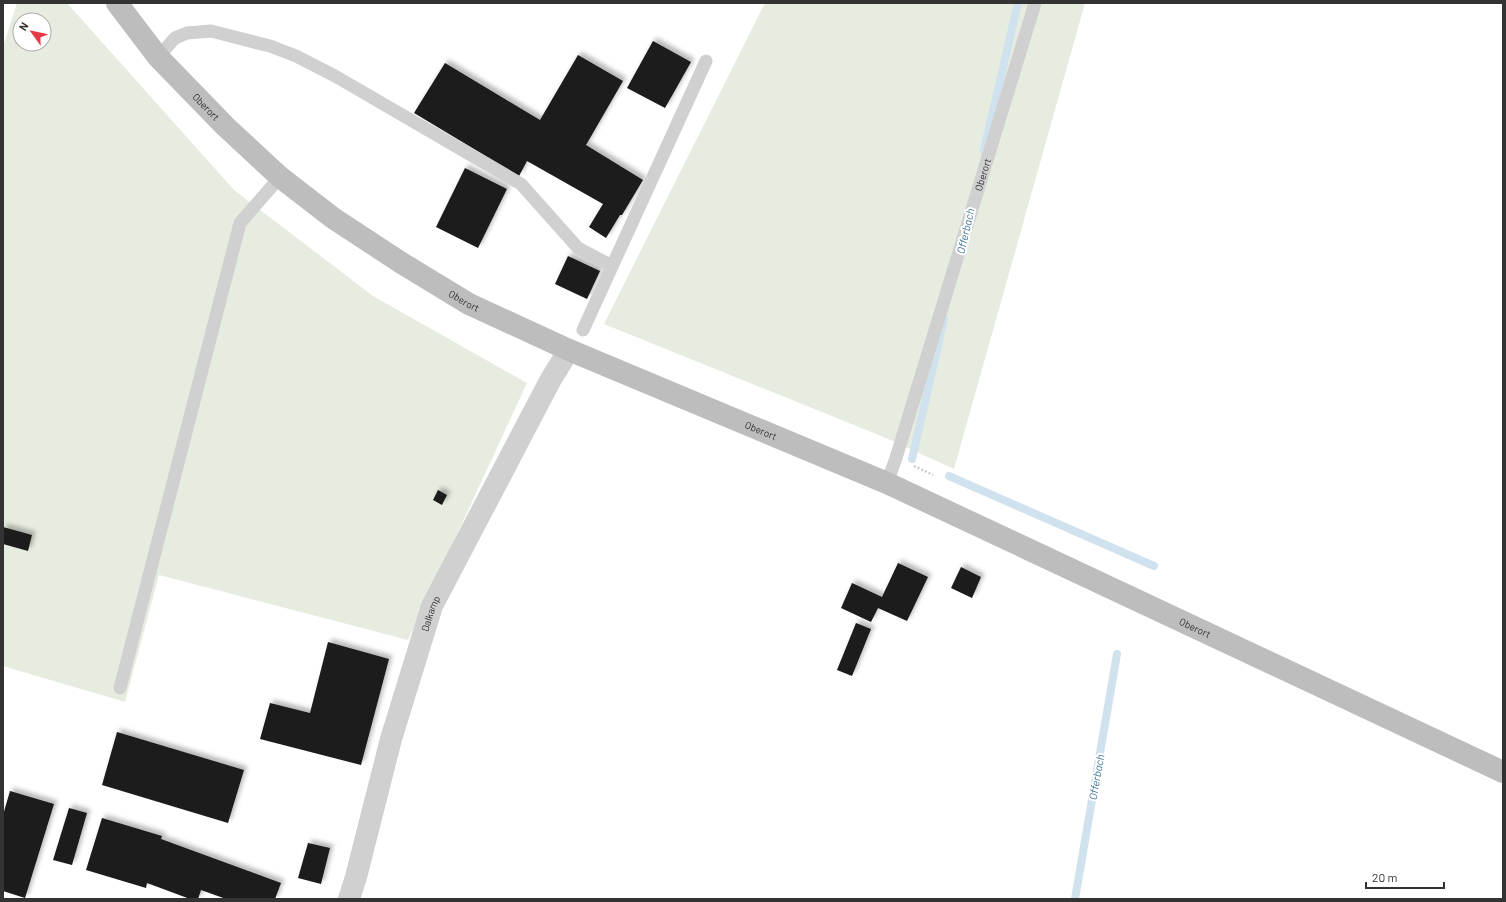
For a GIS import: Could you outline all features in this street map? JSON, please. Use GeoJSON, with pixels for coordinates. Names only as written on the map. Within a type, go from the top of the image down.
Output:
{"type":"FeatureCollection","features":[{"type":"Feature","properties":{"kind":"main road","name":"Oberort"},"geometry":{"type":"LineString","coordinates":[[117,3],[158,57],[225,126],[280,177],[333,218],[406,266],[469,304],[569,350],[886,484],[1503,772]]}},
{"type":"Feature","properties":{"kind":"street","name":"Dalkamp"},"geometry":{"type":"LineString","coordinates":[[349,899],[362,857],[391,739],[432,606],[550,379],[569,350]]}},
{"type":"Feature","properties":{"kind":"lane","name":"Oberort"},"geometry":{"type":"LineString","coordinates":[[886,484],[896,458],[1036,3]]}},
{"type":"Feature","properties":{"kind":"lane"},"geometry":{"type":"LineString","coordinates":[[158,57],[175,38],[187,33],[211,31],[270,46],[296,56],[335,76],[521,184],[578,248],[612,266]]}},
{"type":"Feature","properties":{"kind":"lane"},"geometry":{"type":"LineString","coordinates":[[583,330],[706,61]]}},
{"type":"Feature","properties":{"kind":"lane"},"geometry":{"type":"LineString","coordinates":[[120,688],[240,223],[280,177]]}},
{"type":"Feature","properties":{"kind":"shaded area"},"geometry":{"type":"Polygon","coordinates":[[[17,3],[67,3],[234,190],[373,296],[527,383],[408,640],[159,575],[125,702],[3,666],[3,47],[12,19],[12,52],[52,52],[52,12],[14,12],[17,3]]]}},
{"type":"Feature","properties":{"kind":"shaded area"},"geometry":{"type":"Polygon","coordinates":[[[765,3],[1085,3],[954,469],[886,438],[604,324],[765,3]]]}},
{"type":"Feature","properties":{"kind":"building"},"geometry":{"type":"Polygon","coordinates":[[[653,41],[691,62],[665,108],[627,88],[653,41]]]}},
{"type":"Feature","properties":{"kind":"building"},"geometry":{"type":"Polygon","coordinates":[[[578,55],[623,81],[586,145],[643,180],[606,238],[589,227],[603,204],[527,161],[519,176],[414,113],[445,63],[540,120],[578,55]]]}},
{"type":"Feature","properties":{"kind":"building"},"geometry":{"type":"Polygon","coordinates":[[[465,168],[507,189],[478,248],[436,227],[465,168]]]}},
{"type":"Feature","properties":{"kind":"building"},"geometry":{"type":"Polygon","coordinates":[[[568,256],[600,271],[587,299],[555,284],[568,256]]]}},
{"type":"Feature","properties":{"kind":"building"},"geometry":{"type":"Polygon","coordinates":[[[438,490],[447,495],[442,505],[433,500],[438,490]]]}},
{"type":"Feature","properties":{"kind":"building"},"geometry":{"type":"Polygon","coordinates":[[[3,527],[32,535],[28,551],[3,544],[3,527]]]}},
{"type":"Feature","properties":{"kind":"building"},"geometry":{"type":"Polygon","coordinates":[[[898,563],[928,577],[907,621],[878,608],[871,622],[841,608],[852,583],[882,597],[898,563]]]}},
{"type":"Feature","properties":{"kind":"building"},"geometry":{"type":"Polygon","coordinates":[[[961,567],[981,577],[972,598],[951,588],[961,567]]]}},
{"type":"Feature","properties":{"kind":"building"},"geometry":{"type":"Polygon","coordinates":[[[856,623],[871,629],[852,676],[837,670],[856,623]]]}},
{"type":"Feature","properties":{"kind":"building"},"geometry":{"type":"Polygon","coordinates":[[[328,642],[389,659],[361,765],[260,739],[270,703],[310,713],[328,642]]]}},
{"type":"Feature","properties":{"kind":"building"},"geometry":{"type":"Polygon","coordinates":[[[117,732],[244,770],[228,823],[102,785],[117,732]]]}},
{"type":"Feature","properties":{"kind":"building"},"geometry":{"type":"Polygon","coordinates":[[[10,791],[54,804],[25,898],[3,891],[3,815],[10,791]]]}},
{"type":"Feature","properties":{"kind":"building"},"geometry":{"type":"Polygon","coordinates":[[[69,808],[87,813],[72,865],[53,860],[69,808]]]}},
{"type":"Feature","properties":{"kind":"building"},"geometry":{"type":"Polygon","coordinates":[[[102,818],[162,836],[161,839],[281,883],[275,899],[226,899],[201,890],[198,899],[190,899],[147,883],[146,888],[86,870],[102,818]]]}},
{"type":"Feature","properties":{"kind":"building"},"geometry":{"type":"Polygon","coordinates":[[[308,843],[330,848],[321,884],[298,878],[308,843]]]}},
{"type":"Feature","properties":{"kind":"waterway","name":"Offerbach"},"geometry":{"type":"LineString","coordinates":[[984,150],[1018,3]]}},
{"type":"Feature","properties":{"kind":"waterway","name":"Offerbach"},"geometry":{"type":"LineString","coordinates":[[912,459],[944,319]]}},
{"type":"Feature","properties":{"kind":"waterway","name":"Offerbach"},"geometry":{"type":"LineString","coordinates":[[949,476],[1154,566]]}},
{"type":"Feature","properties":{"kind":"waterway","name":"Offerbach"},"geometry":{"type":"LineString","coordinates":[[1075,899],[1117,654]]}}]}
